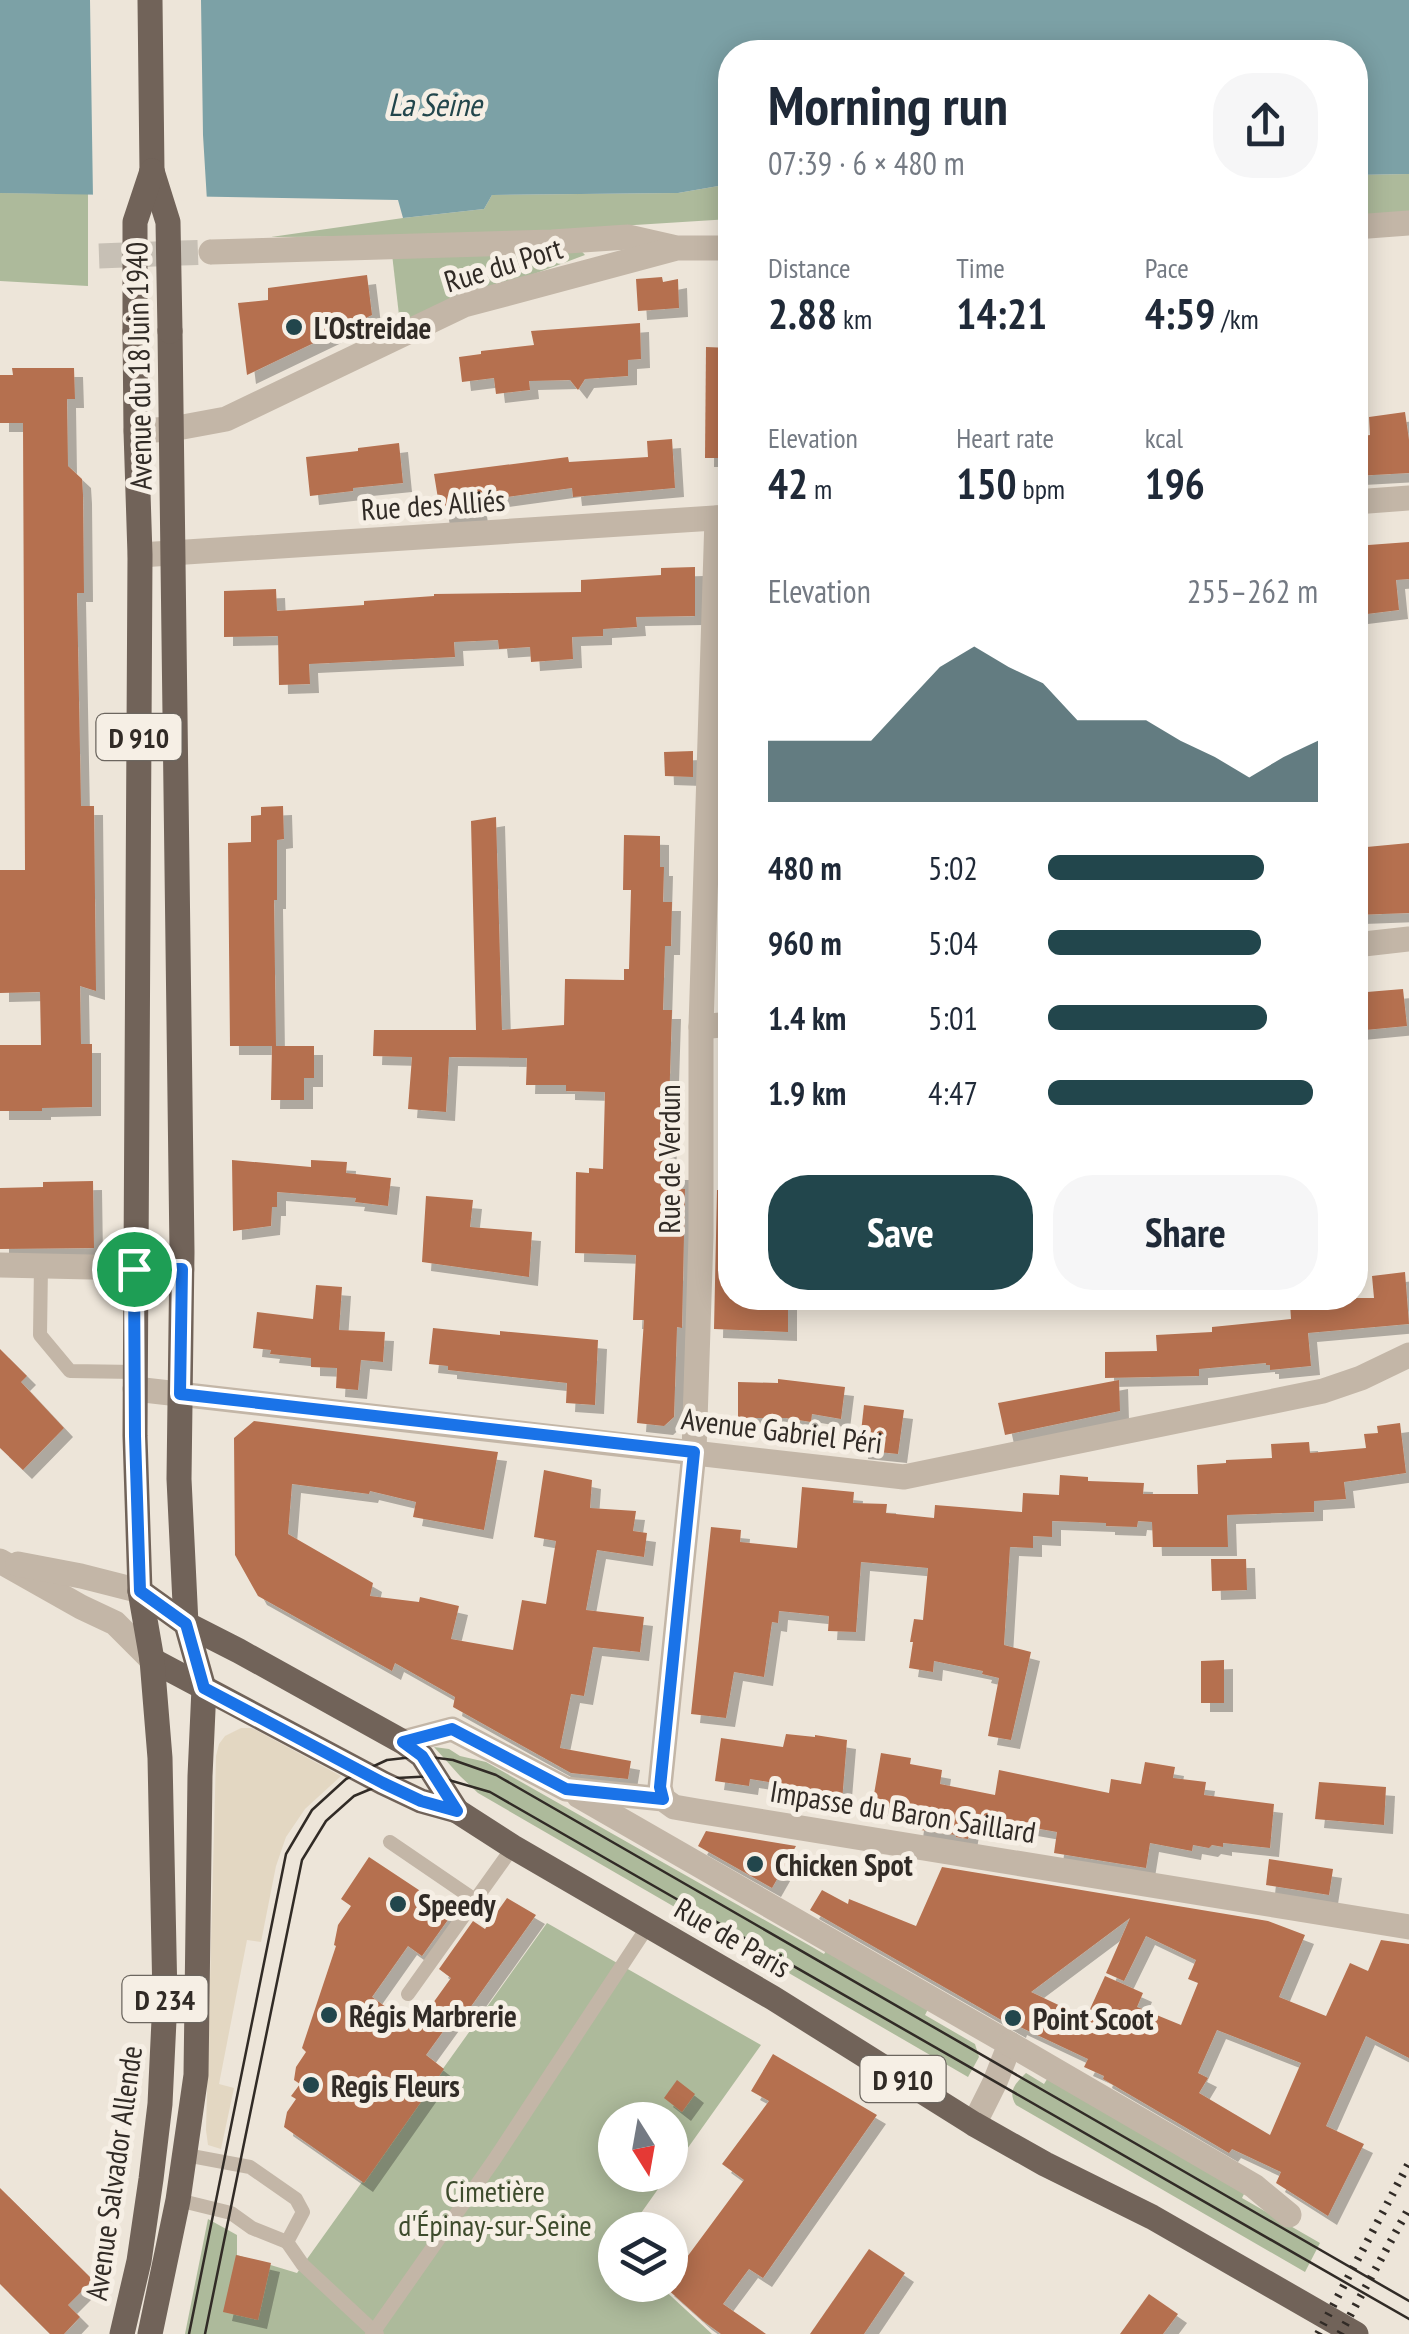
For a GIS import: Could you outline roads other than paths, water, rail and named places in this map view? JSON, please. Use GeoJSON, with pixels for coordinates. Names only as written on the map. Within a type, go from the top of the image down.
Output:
{"type":"FeatureCollection","features":[{"type":"Feature","properties":{"kind":"main road","name":"D 910"},"geometry":{"type":"LineString","coordinates":[[150,0],[152,171]]}},
{"type":"Feature","properties":{"kind":"main road","name":"Avenue du 18 Juin 1940"},"geometry":{"type":"LineString","coordinates":[[152,171],[168,222],[182,1269],[179,1479],[186,1624]]}},
{"type":"Feature","properties":{"kind":"main road","name":"Avenue du 18 Juin 1940"},"geometry":{"type":"LineString","coordinates":[[140,1591],[134,1269],[140,554],[135,222],[152,171]]}},
{"type":"Feature","properties":{"kind":"main road","name":"D 910"},"geometry":{"type":"LineString","coordinates":[[140,1591],[186,1624],[204,1688]]}},
{"type":"Feature","properties":{"kind":"main road","name":"D 910"},"geometry":{"type":"LineString","coordinates":[[140,1591],[152,1660],[204,1688]]}},
{"type":"Feature","properties":{"kind":"main road","name":"Rue de Paris"},"geometry":{"type":"LineString","coordinates":[[186,1624],[403,1742],[422,1756],[457,1811]]}},
{"type":"Feature","properties":{"kind":"main road","name":"Avenue Salvador Allende"},"geometry":{"type":"LineString","coordinates":[[122,2334],[144,2228],[164,2052],[162,1810],[152,1660]]}},
{"type":"Feature","properties":{"kind":"main road","name":"Rue de Paris"},"geometry":{"type":"LineString","coordinates":[[204,1688],[383,1783],[421,1801],[457,1811],[773,1998],[974,2124],[1152,2217],[1356,2334]]}},
{"type":"Feature","properties":{"kind":"main road","name":"Avenue Salvador Allende"},"geometry":{"type":"LineString","coordinates":[[150,2334],[186,2155],[196,2075],[204,1688]]}},
{"type":"Feature","properties":{"kind":"street"},"geometry":{"type":"LineString","coordinates":[[1368,226],[1409,223]]}},
{"type":"Feature","properties":{"kind":"street"},"geometry":{"type":"LineString","coordinates":[[212,252],[628,237],[677,248]]}},
{"type":"Feature","properties":{"kind":"street","name":"Rue du Port"},"geometry":{"type":"LineString","coordinates":[[136,430],[226,420],[464,305],[677,248],[718,248]]}},
{"type":"Feature","properties":{"kind":"street"},"geometry":{"type":"LineString","coordinates":[[1368,501],[1409,498]]}},
{"type":"Feature","properties":{"kind":"street","name":"Rue des Alliés"},"geometry":{"type":"LineString","coordinates":[[140,554],[718,518]]}},
{"type":"Feature","properties":{"kind":"street","name":"Rue de Verdun"},"geometry":{"type":"LineString","coordinates":[[663,1799],[660,1787],[694,1452],[701,1236],[701,1028],[718,651]]}},
{"type":"Feature","properties":{"kind":"street"},"geometry":{"type":"LineString","coordinates":[[1368,943],[1409,938]]}},
{"type":"Feature","properties":{"kind":"street"},"geometry":{"type":"LineString","coordinates":[[701,1028],[718,1026]]}},
{"type":"Feature","properties":{"kind":"street"},"geometry":{"type":"LineString","coordinates":[[0,1265],[182,1269]]}},
{"type":"Feature","properties":{"kind":"street","name":"Avenue Gabriel Péri"},"geometry":{"type":"LineString","coordinates":[[135,1380],[180,1394],[904,1477],[1323,1392],[1409,1355]]}},
{"type":"Feature","properties":{"kind":"street"},"geometry":{"type":"LineString","coordinates":[[0,1561],[140,1591]]}},
{"type":"Feature","properties":{"kind":"street"},"geometry":{"type":"LineString","coordinates":[[0,1561],[115,1623],[152,1660]]}},
{"type":"Feature","properties":{"kind":"street","name":"Impasse du Baron Saillard"},"geometry":{"type":"LineString","coordinates":[[403,1742],[452,1729],[566,1789],[663,1799],[674,1807],[697,1811],[1409,1926]]}},
{"type":"Feature","properties":{"kind":"street","name":"Rue de Paris"},"geometry":{"type":"LineString","coordinates":[[566,1789],[1254,2186],[1289,2214]]}},
{"type":"Feature","properties":{"kind":"street"},"geometry":{"type":"LineString","coordinates":[[974,2124],[1010,2044]]}},
{"type":"Feature","properties":{"kind":"lane"},"geometry":{"type":"LineString","coordinates":[[41,1266],[40,1335],[70,1371],[135,1380]]}},
{"type":"Feature","properties":{"kind":"lane"},"geometry":{"type":"LineString","coordinates":[[390,1842],[475,1900]]}},
{"type":"Feature","properties":{"kind":"lane"},"geometry":{"type":"LineString","coordinates":[[408,1994],[513,1846]]}},
{"type":"Feature","properties":{"kind":"lane"},"geometry":{"type":"LineString","coordinates":[[178,2200],[231,2213],[252,2228],[287,2242],[303,2265],[374,2333],[648,1926]]}},
{"type":"Feature","properties":{"kind":"lane"},"geometry":{"type":"LineString","coordinates":[[186,2155],[250,2168],[296,2199],[303,2212],[287,2242]]}},
{"type":"Feature","properties":{"kind":"water","name":"La Seine"},"geometry":{"type":"Polygon","coordinates":[[[0,0],[1409,0],[1409,174],[1368,175],[1368,40],[718,40],[718,186],[678,193],[492,195],[484,209],[403,218],[398,200],[0,193],[0,0]]]}},
{"type":"Feature","properties":{"kind":"tunnel"},"geometry":{"type":"LineString","coordinates":[[99,256],[211,252]]}},
{"type":"Feature","properties":{"kind":"tram line"},"geometry":{"type":"LineString","coordinates":[[189,2334],[286,1854],[312,1810],[346,1779],[387,1760],[422,1756],[453,1760],[496,1775],[1409,2301]]}},
{"type":"Feature","properties":{"kind":"tram line"},"geometry":{"type":"LineString","coordinates":[[205,2334],[302,1860],[326,1821],[354,1796],[397,1778],[435,1776],[490,1792],[1409,2319]]}},
{"type":"Feature","properties":{"kind":"railway"},"geometry":{"type":"LineString","coordinates":[[1318,2334],[1409,2163]]}},
{"type":"Feature","properties":{"kind":"railway"},"geometry":{"type":"LineString","coordinates":[[1340,2334],[1409,2208]]}},
{"type":"Feature","properties":{"kind":"place","name":"L'Ostreidae"},"geometry":{"type":"Point","coordinates":[294,327]}},
{"type":"Feature","properties":{"kind":"place","name":"Chicken Spot"},"geometry":{"type":"Point","coordinates":[755,1864]}},
{"type":"Feature","properties":{"kind":"place","name":"Speedy"},"geometry":{"type":"Point","coordinates":[398,1904]}},
{"type":"Feature","properties":{"kind":"place","name":"Régis Marbrerie"},"geometry":{"type":"Point","coordinates":[329,2015]}},
{"type":"Feature","properties":{"kind":"place","name":"Point Scoot"},"geometry":{"type":"Point","coordinates":[1013,2018]}},
{"type":"Feature","properties":{"kind":"place","name":"Regis Fleurs"},"geometry":{"type":"Point","coordinates":[311,2085]}},
{"type":"Feature","properties":{"kind":"park label","name":"Cimetière d'Épinay-sur-Seine"},"geometry":{"type":"Point","coordinates":[495,2207]}}]}
